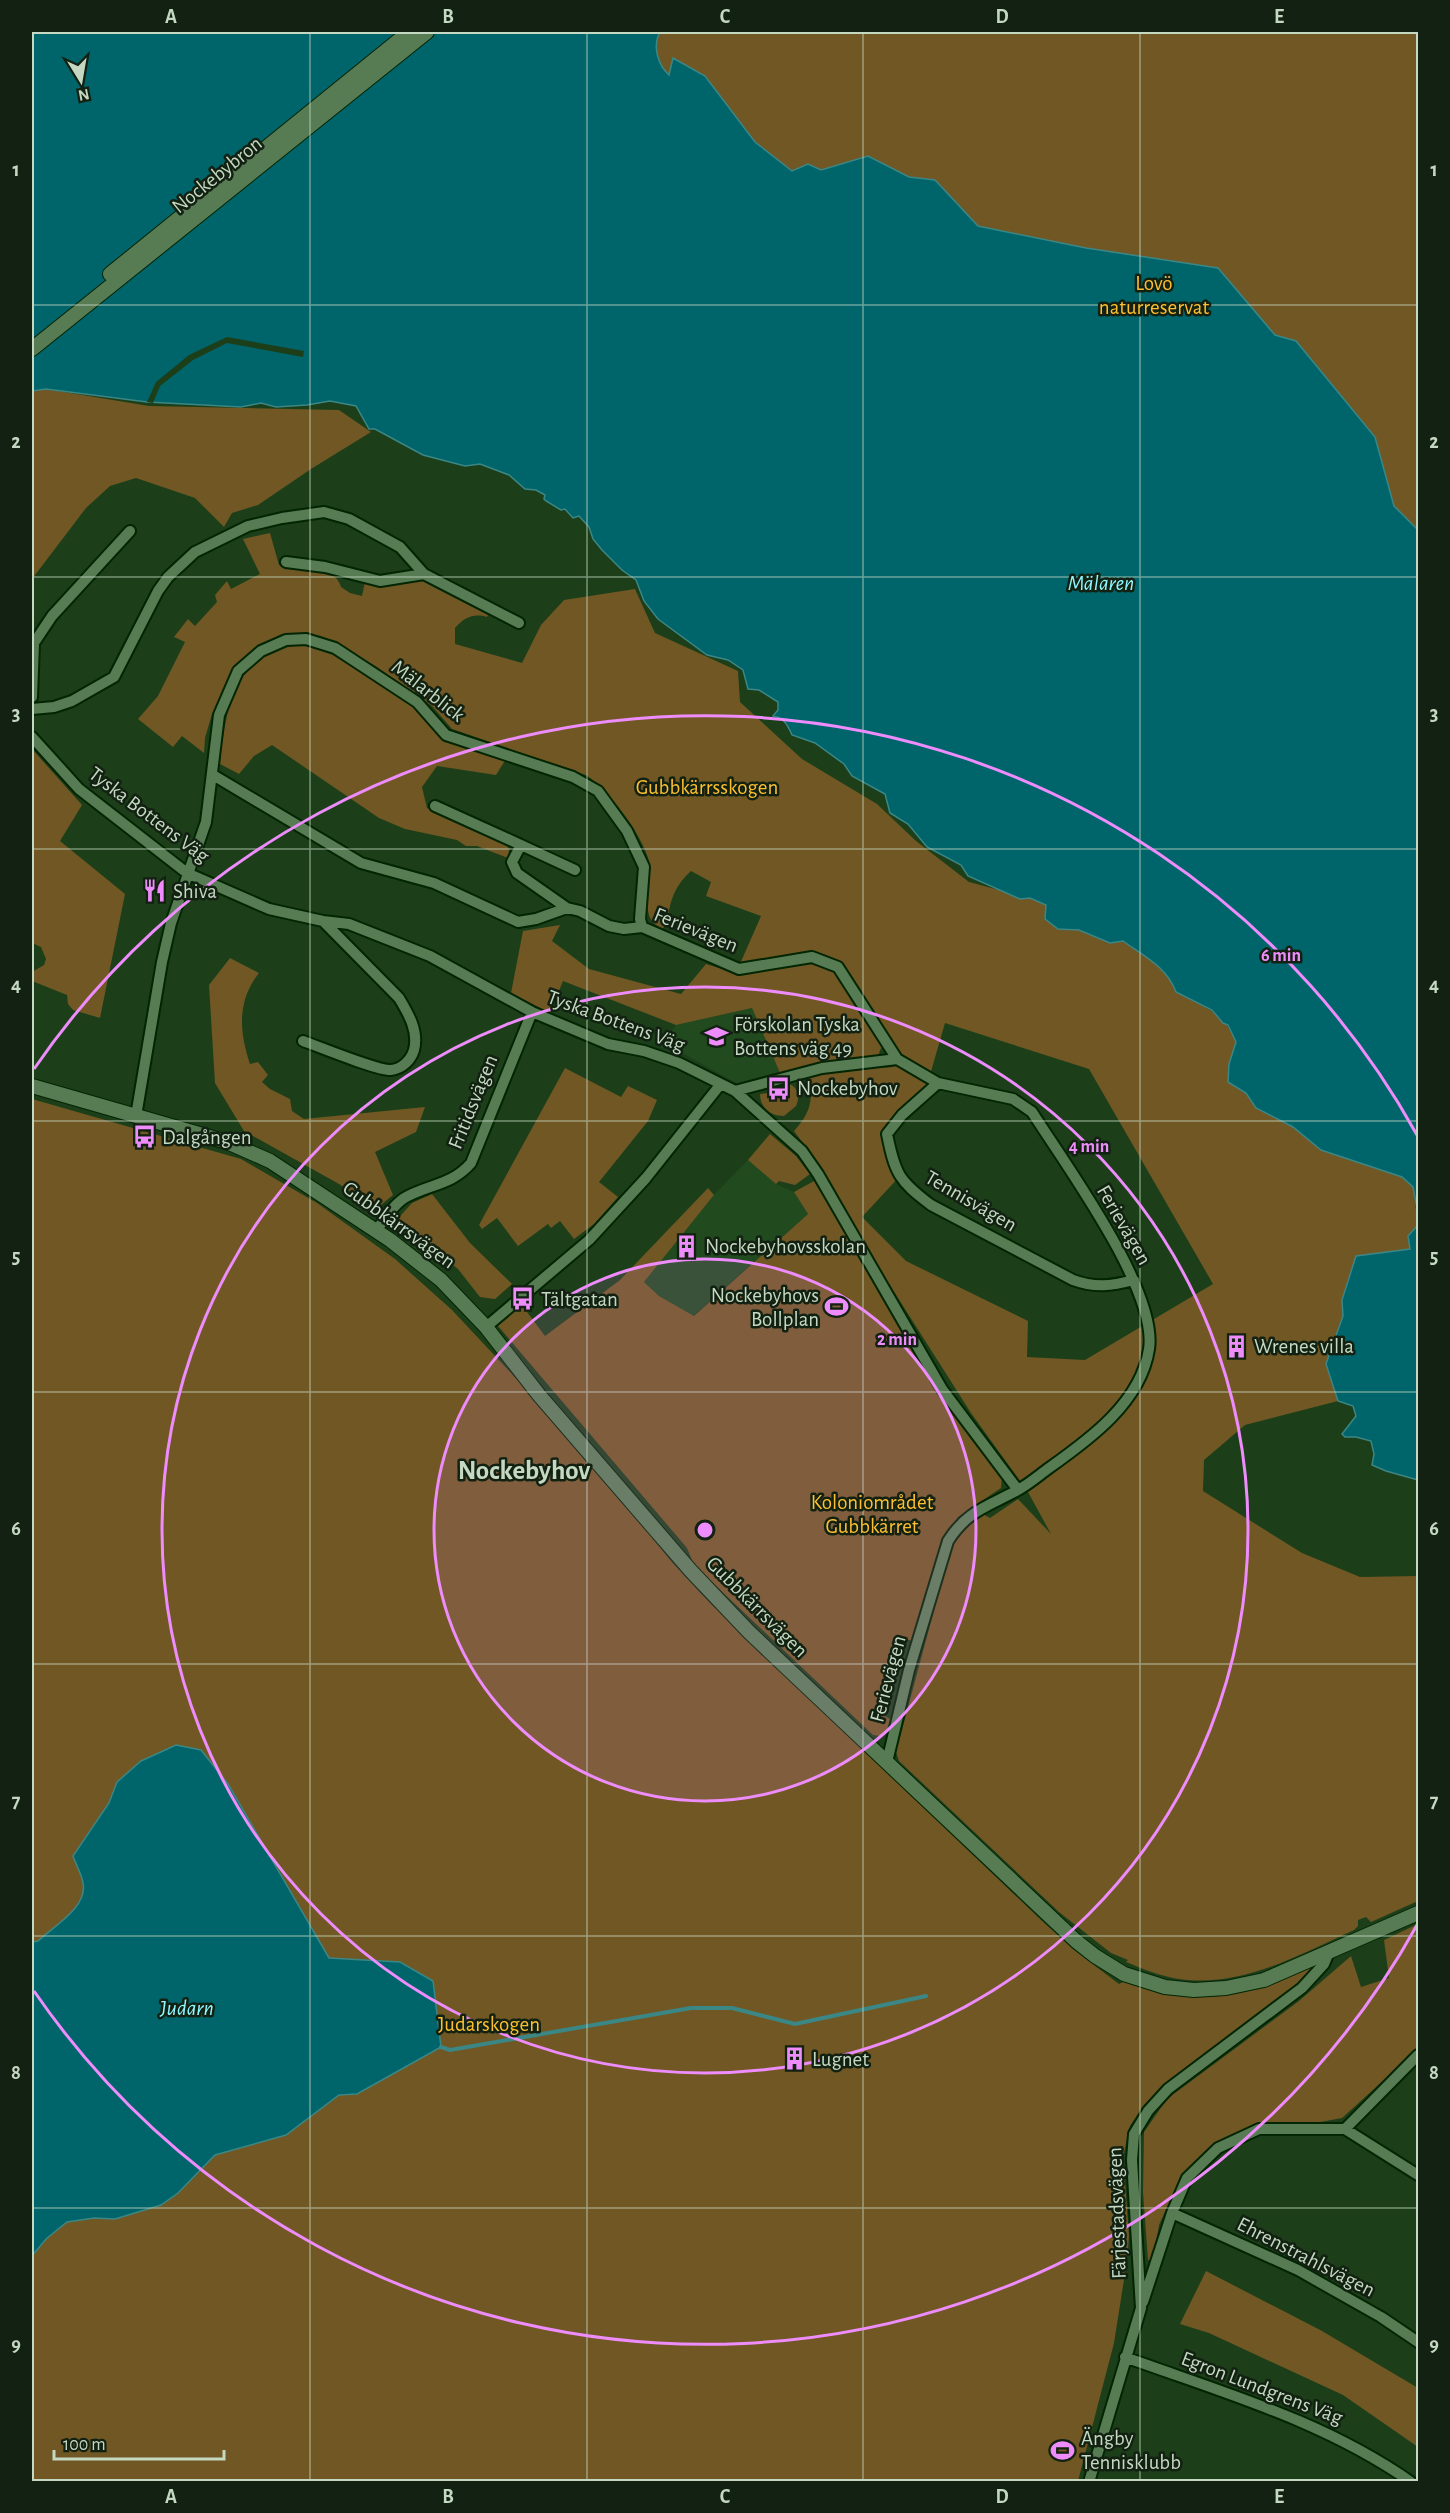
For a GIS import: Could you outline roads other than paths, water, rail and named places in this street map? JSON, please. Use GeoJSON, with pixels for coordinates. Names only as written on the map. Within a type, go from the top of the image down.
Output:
{"type":"FeatureCollection","features":[{"type":"Feature","properties":{"kind":"street","name":"Nockebybron"},"geometry":{"type":"LineString","coordinates":[[32,338],[409,32]]}},
{"type":"Feature","properties":{"kind":"street","name":"Nockebybron"},"geometry":{"type":"LineString","coordinates":[[32,349],[427,32]]}},
{"type":"Feature","properties":{"kind":"street"},"geometry":{"type":"LineString","coordinates":[[32,709],[54,707],[72,701],[114,677],[158,591],[168,577],[195,552],[248,526],[324,512],[349,519],[400,548],[424,574],[519,623]]}},
{"type":"Feature","properties":{"kind":"street"},"geometry":{"type":"LineString","coordinates":[[32,697],[34,643],[52,616],[130,531]]}},
{"type":"Feature","properties":{"kind":"street"},"geometry":{"type":"LineString","coordinates":[[286,562],[325,567],[380,581],[424,574]]}},
{"type":"Feature","properties":{"kind":"street","name":"Mälarblick"},"geometry":{"type":"LineString","coordinates":[[187,873],[206,822],[219,715],[238,671],[261,651],[285,640],[306,639],[335,648],[417,702],[446,735],[573,777],[598,791],[627,831],[644,867],[639,919],[642,927]]}},
{"type":"Feature","properties":{"kind":"street","name":"Tyska Bottens Väg"},"geometry":{"type":"LineString","coordinates":[[32,737],[79,789],[187,873],[269,909],[322,921],[349,924],[430,956],[532,1012],[608,1044],[644,1051],[679,1063],[735,1091],[802,1151],[818,1174],[942,1389],[1018,1490]]}},
{"type":"Feature","properties":{"kind":"street"},"geometry":{"type":"LineString","coordinates":[[213,775],[361,863],[434,883],[518,922],[536,919],[567,908]]}},
{"type":"Feature","properties":{"kind":"street"},"geometry":{"type":"LineString","coordinates":[[435,806],[575,870]]}},
{"type":"Feature","properties":{"kind":"street","name":"Ferievägen"},"geometry":{"type":"LineString","coordinates":[[521,845],[512,862],[517,873],[567,908],[580,911],[609,926],[624,929],[642,927],[739,969],[812,957],[838,967],[897,1059],[938,1083],[1013,1099],[1032,1112],[1115,1244],[1134,1280],[1146,1314],[1149,1348],[1142,1373],[1119,1410],[1072,1451],[1018,1490],[975,1511],[959,1524],[948,1541],[909,1670],[887,1762]]}},
{"type":"Feature","properties":{"kind":"street"},"geometry":{"type":"LineString","coordinates":[[136,1116],[162,962],[187,873]]}},
{"type":"Feature","properties":{"kind":"street"},"geometry":{"type":"LineString","coordinates":[[303,1041],[389,1070],[405,1065],[413,1052],[415,1042],[408,1013],[399,998],[322,921]]}},
{"type":"Feature","properties":{"kind":"street","name":"Fritidsvägen"},"geometry":{"type":"LineString","coordinates":[[376,1231],[406,1196],[461,1175],[471,1163],[532,1012]]}},
{"type":"Feature","properties":{"kind":"street"},"geometry":{"type":"LineString","coordinates":[[735,1091],[822,1068],[897,1059]]}},
{"type":"Feature","properties":{"kind":"street","name":"Tennisvägen"},"geometry":{"type":"LineString","coordinates":[[938,1083],[902,1115],[887,1134],[893,1163],[902,1181],[931,1206],[1072,1280],[1089,1286],[1109,1287],[1134,1280]]}},
{"type":"Feature","properties":{"kind":"street"},"geometry":{"type":"LineString","coordinates":[[486,1327],[589,1240],[646,1178],[720,1085]]}},
{"type":"Feature","properties":{"kind":"street","name":"Gubbkärrsvägen"},"geometry":{"type":"LineString","coordinates":[[32,1086],[226,1142],[270,1161],[376,1231],[441,1280],[486,1327],[539,1395],[691,1571],[750,1632],[1076,1941],[1124,1974],[1165,1987],[1194,1990],[1226,1988],[1264,1980],[1419,1913]]}},
{"type":"Feature","properties":{"kind":"street","name":"Färjestadsvägen"},"geometry":{"type":"LineString","coordinates":[[1089,2481],[1141,2308],[1132,2160],[1134,2134],[1148,2111],[1168,2089],[1302,1988],[1324,1964],[1329,1952]]}},
{"type":"Feature","properties":{"kind":"street"},"geometry":{"type":"LineString","coordinates":[[1345,2129],[1419,2055]]}},
{"type":"Feature","properties":{"kind":"street"},"geometry":{"type":"LineString","coordinates":[[1141,2308],[1172,2213],[1187,2178],[1218,2148],[1258,2129],[1345,2129],[1419,2175]]}},
{"type":"Feature","properties":{"kind":"street","name":"Ehrenstrahlsvägen"},"geometry":{"type":"LineString","coordinates":[[1172,2213],[1298,2270],[1381,2317],[1419,2342]]}},
{"type":"Feature","properties":{"kind":"street","name":"Egron Lundgrens Väg"},"geometry":{"type":"LineString","coordinates":[[1125,2357],[1324,2430],[1411,2481]]}},
{"type":"Feature","properties":{"kind":"water","name":"Mälaren"},"geometry":{"type":"Polygon","coordinates":[[[32,32],[660,32],[656,43],[657,55],[669,75],[673,58],[705,76],[755,142],[792,171],[808,164],[821,170],[868,156],[909,177],[935,180],[978,226],[1086,248],[1218,268],[1275,335],[1296,341],[1375,437],[1394,506],[1418,530],[1418,1214],[1413,1187],[1402,1177],[1321,1150],[1293,1127],[1256,1108],[1246,1093],[1228,1082],[1229,1064],[1236,1042],[1228,1025],[1223,1023],[1212,1010],[1176,992],[1167,976],[1147,957],[1123,941],[1110,943],[1079,930],[1058,929],[1045,919],[1046,905],[1030,898],[1020,899],[968,876],[961,865],[927,847],[908,824],[890,813],[885,794],[852,776],[844,764],[815,743],[792,735],[783,721],[773,716],[778,710],[778,702],[759,690],[748,689],[743,670],[728,660],[707,655],[658,619],[644,601],[636,580],[602,550],[593,539],[589,527],[579,516],[573,518],[565,509],[561,510],[546,501],[545,495],[536,490],[525,489],[509,475],[480,464],[465,466],[423,455],[375,429],[369,429],[356,406],[330,401],[276,407],[261,403],[241,407],[147,402],[46,389],[32,391],[32,32]]]}},
{"type":"Feature","properties":{"kind":"water"},"geometry":{"type":"Polygon","coordinates":[[[1418,1225],[1418,1480],[1372,1465],[1374,1454],[1371,1441],[1345,1437],[1342,1434],[1356,1416],[1353,1406],[1338,1401],[1326,1364],[1343,1316],[1342,1300],[1356,1256],[1410,1249],[1408,1236],[1418,1225]]]}},
{"type":"Feature","properties":{"kind":"water","name":"Judarn"},"geometry":{"type":"Polygon","coordinates":[[[176,1745],[201,1750],[228,1784],[329,1958],[400,1962],[433,1981],[441,2047],[357,2094],[339,2095],[286,2135],[215,2155],[178,2193],[161,2205],[115,2219],[94,2218],[67,2222],[46,2239],[32,2256],[32,1942],[38,1941],[61,1922],[80,1900],[83,1883],[73,1856],[109,1803],[117,1782],[141,1761],[176,1745]]]}},
{"type":"Feature","properties":{"kind":"waterway"},"geometry":{"type":"LineString","coordinates":[[441,2047],[450,2050],[691,2008],[732,2008],[795,2024],[926,1996]]}},
{"type":"Feature","properties":{"kind":"place","name":"Shiva"},"geometry":{"type":"Point","coordinates":[155,891]}},
{"type":"Feature","properties":{"kind":"place","name":"Förskolan Tyska Bottens väg 49"},"geometry":{"type":"Point","coordinates":[716,1036]}},
{"type":"Feature","properties":{"kind":"place","name":"Nockebyhov"},"geometry":{"type":"Point","coordinates":[779,1088]}},
{"type":"Feature","properties":{"kind":"place","name":"Dalgången"},"geometry":{"type":"Point","coordinates":[144,1137]}},
{"type":"Feature","properties":{"kind":"place","name":"Nockebyhovsskolan"},"geometry":{"type":"Point","coordinates":[687,1246]}},
{"type":"Feature","properties":{"kind":"place","name":"Tältgatan"},"geometry":{"type":"Point","coordinates":[523,1299]}},
{"type":"Feature","properties":{"kind":"place","name":"Nockebyhovs Bollplan"},"geometry":{"type":"Point","coordinates":[837,1307]}},
{"type":"Feature","properties":{"kind":"place","name":"Wrenes villa"},"geometry":{"type":"Point","coordinates":[1236,1346]}},
{"type":"Feature","properties":{"kind":"place","name":"Lugnet"},"geometry":{"type":"Point","coordinates":[794,2059]}},
{"type":"Feature","properties":{"kind":"place","name":"Ängby Tennisklubb"},"geometry":{"type":"Point","coordinates":[1063,2450]}},
{"type":"Feature","properties":{"kind":"district","name":"Nockebyhov"},"geometry":{"type":"Point","coordinates":[524,1470]}},
{"type":"Feature","properties":{"kind":"park label","name":"Lovö naturreservat"},"geometry":{"type":"Point","coordinates":[1154,295]}},
{"type":"Feature","properties":{"kind":"park label","name":"Gubbkärrsskogen"},"geometry":{"type":"Point","coordinates":[707,787]}},
{"type":"Feature","properties":{"kind":"park label","name":"Koloniområdet Gubbkärret"},"geometry":{"type":"Point","coordinates":[872,1514]}},
{"type":"Feature","properties":{"kind":"park label","name":"Judarskogen"},"geometry":{"type":"Point","coordinates":[489,2024]}}]}
